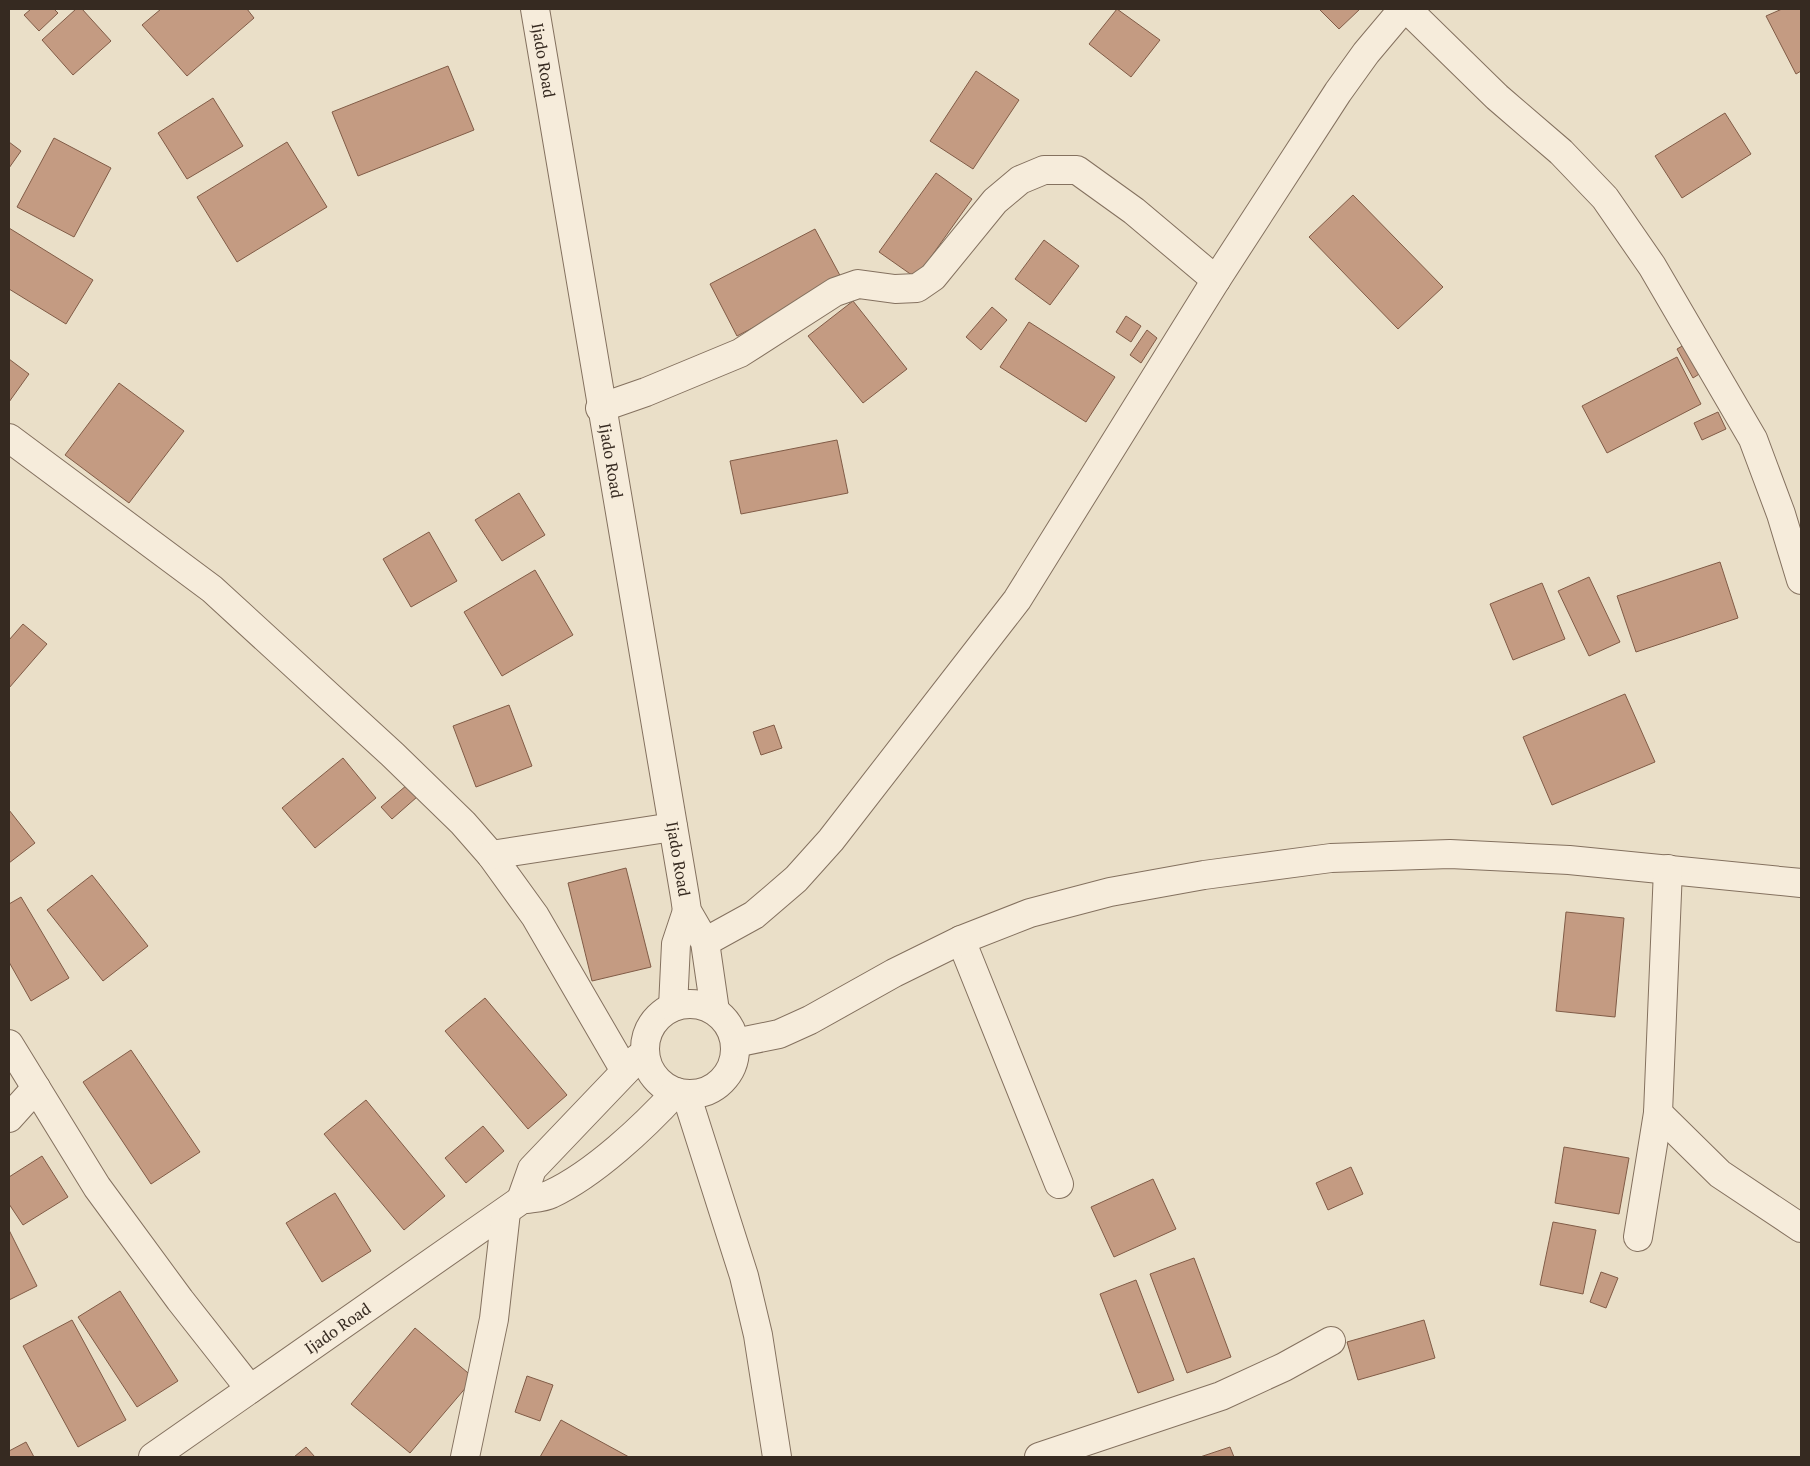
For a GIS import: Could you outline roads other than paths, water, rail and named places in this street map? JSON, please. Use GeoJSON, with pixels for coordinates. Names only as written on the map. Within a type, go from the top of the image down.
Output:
{"type":"FeatureCollection","features":[{"type":"Feature","properties":{"kind":"street","name":"Ijado Road"},"geometry":{"type":"LineString","coordinates":[[535,9],[600,408],[688,911],[705,942],[715,1012]]}},
{"type":"Feature","properties":{"kind":"street"},"geometry":{"type":"LineString","coordinates":[[705,942],[754,915],[796,879],[831,840],[1017,600],[1216,280],[1338,92],[1366,53],[1403,9]]}},
{"type":"Feature","properties":{"kind":"street"},"geometry":{"type":"LineString","coordinates":[[1407,9],[1497,97],[1561,152],[1605,198],[1652,266],[1753,439],[1781,514],[1801,580]]}},
{"type":"Feature","properties":{"kind":"street"},"geometry":{"type":"LineString","coordinates":[[600,408],[646,392],[740,353],[835,292],[858,284],[895,289],[917,288],[933,277],[995,201],[1020,180],[1044,170],[1077,170],[1134,211],[1216,280]]}},
{"type":"Feature","properties":{"kind":"street"},"geometry":{"type":"LineString","coordinates":[[9,438],[212,589],[392,754],[463,824],[492,855],[535,916],[626,1071]]}},
{"type":"Feature","properties":{"kind":"street"},"geometry":{"type":"LineString","coordinates":[[492,855],[674,827]]}},
{"type":"Feature","properties":{"kind":"street"},"geometry":{"type":"LineString","coordinates":[[735,1043],[779,1034],[810,1020],[894,973],[961,940],[1030,912],[1110,892],[1204,875],[1331,858],[1450,854],[1568,860],[1801,883]]}},
{"type":"Feature","properties":{"kind":"street"},"geometry":{"type":"LineString","coordinates":[[1638,1237],[1658,1113],[1668,869]]}},
{"type":"Feature","properties":{"kind":"street","name":"Ijado Road"},"geometry":{"type":"LineString","coordinates":[[673,1007],[676,944],[688,911]]}},
{"type":"Feature","properties":{"kind":"street"},"geometry":{"type":"LineString","coordinates":[[961,940],[1058,1184]]}},
{"type":"Feature","properties":{"kind":"street"},"geometry":{"type":"LineString","coordinates":[[694,1005],[715,1012],[730,1029],[735,1043],[731,1068],[724,1080],[713,1088],[700,1093],[681,1093],[657,1080],[648,1067],[645,1051],[646,1038],[652,1025],[661,1014],[673,1007],[694,1005]]}},
{"type":"Feature","properties":{"kind":"street"},"geometry":{"type":"LineString","coordinates":[[9,1044],[96,1187],[180,1300],[250,1389]]}},
{"type":"Feature","properties":{"kind":"street"},"geometry":{"type":"LineString","coordinates":[[465,1457],[494,1319],[514,1206],[532,1169],[645,1051]]}},
{"type":"Feature","properties":{"kind":"street"},"geometry":{"type":"LineString","coordinates":[[9,1118],[36,1088]]}},
{"type":"Feature","properties":{"kind":"street","name":"Ijado Road"},"geometry":{"type":"LineString","coordinates":[[153,1457],[514,1206],[550,1195],[588,1171],[681,1093]]}},
{"type":"Feature","properties":{"kind":"street"},"geometry":{"type":"LineString","coordinates":[[681,1093],[744,1276],[758,1335],[777,1457]]}},
{"type":"Feature","properties":{"kind":"street"},"geometry":{"type":"LineString","coordinates":[[1658,1113],[1720,1174],[1801,1228]]}},
{"type":"Feature","properties":{"kind":"street"},"geometry":{"type":"LineString","coordinates":[[1039,1457],[1221,1396],[1284,1367],[1331,1341]]}}]}
